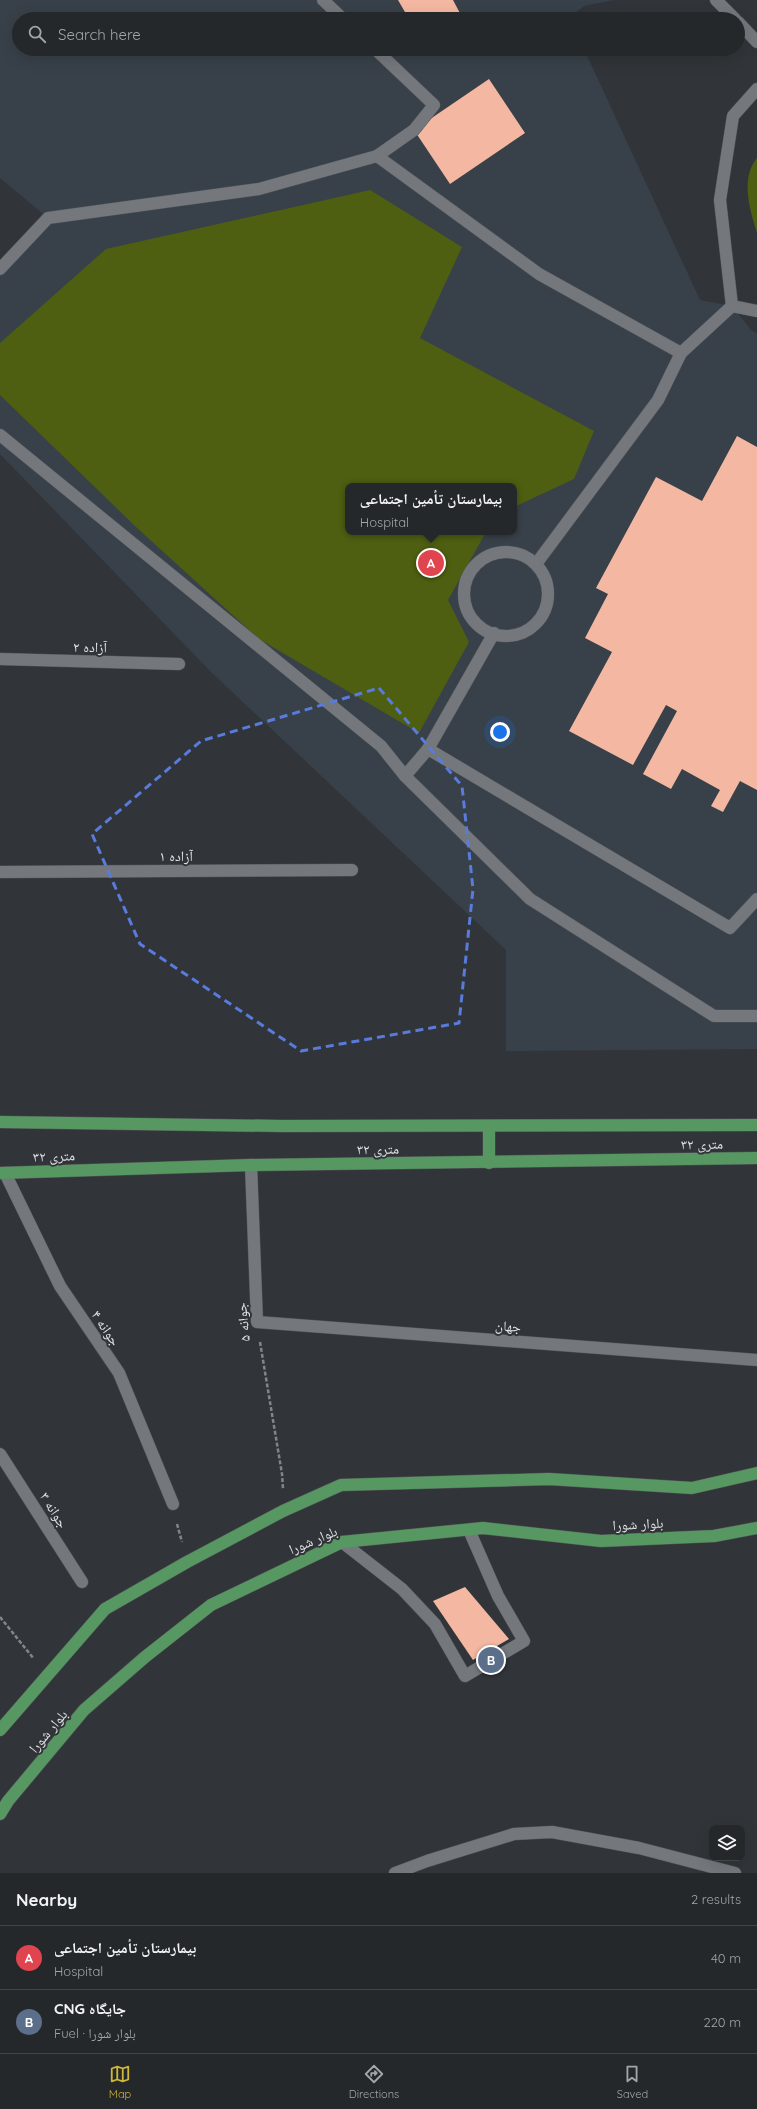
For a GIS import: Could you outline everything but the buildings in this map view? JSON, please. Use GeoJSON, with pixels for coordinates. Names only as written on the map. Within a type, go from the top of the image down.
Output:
{"type":"FeatureCollection","features":[{"type":"Feature","properties":{"kind":"main road","name":"۳۲ متری"},"geometry":{"type":"LineString","coordinates":[[0,1122],[281,1126],[757,1125]]}},
{"type":"Feature","properties":{"kind":"main road"},"geometry":{"type":"LineString","coordinates":[[488,1126],[489,1163]]}},
{"type":"Feature","properties":{"kind":"main road","name":"۳۲ متری"},"geometry":{"type":"LineString","coordinates":[[2,1173],[251,1165],[489,1163],[757,1158]]}},
{"type":"Feature","properties":{"kind":"main road"},"geometry":{"type":"LineString","coordinates":[[0,1730],[105,1609],[187,1562],[283,1511],[341,1485],[549,1480],[692,1488],[757,1473]]}},
{"type":"Feature","properties":{"kind":"main road","name":"بلوار شورا"},"geometry":{"type":"LineString","coordinates":[[0,1814],[8,1801],[84,1710],[145,1657],[211,1605],[308,1556],[342,1542],[483,1528],[601,1541],[714,1536],[757,1528]]}},
{"type":"Feature","properties":{"kind":"street"},"geometry":{"type":"LineString","coordinates":[[323,0],[336,12]]}},
{"type":"Feature","properties":{"kind":"street"},"geometry":{"type":"LineString","coordinates":[[716,0],[728,12]]}},
{"type":"Feature","properties":{"kind":"street"},"geometry":{"type":"LineString","coordinates":[[745,29],[757,42]]}},
{"type":"Feature","properties":{"kind":"street"},"geometry":{"type":"LineString","coordinates":[[0,269],[48,218],[259,189],[377,156],[414,130],[434,105],[382,56]]}},
{"type":"Feature","properties":{"kind":"street"},"geometry":{"type":"LineString","coordinates":[[732,306],[720,200],[733,116],[757,89]]}},
{"type":"Feature","properties":{"kind":"street"},"geometry":{"type":"LineString","coordinates":[[377,156],[539,274],[681,353]]}},
{"type":"Feature","properties":{"kind":"street"},"geometry":{"type":"LineString","coordinates":[[732,306],[757,311]]}},
{"type":"Feature","properties":{"kind":"street"},"geometry":{"type":"LineString","coordinates":[[536,564],[658,400],[681,353],[732,306]]}},
{"type":"Feature","properties":{"kind":"street"},"geometry":{"type":"LineString","coordinates":[[0,435],[381,746],[405,776],[530,899],[714,1016],[757,1016]]}},
{"type":"Feature","properties":{"kind":"street"},"geometry":{"type":"LineString","coordinates":[[498,552],[512,552],[525,556],[536,564],[544,575],[548,588],[548,603],[543,615],[533,626],[521,633],[508,636],[494,634],[481,627],[471,618],[466,605],[464,591],[467,578],[474,566],[485,557],[498,552]]}},
{"type":"Feature","properties":{"kind":"street"},"geometry":{"type":"LineString","coordinates":[[405,776],[428,749],[494,634]]}},
{"type":"Feature","properties":{"kind":"street","name":"آزاده ۲"},"geometry":{"type":"LineString","coordinates":[[0,659],[179,664]]}},
{"type":"Feature","properties":{"kind":"street"},"geometry":{"type":"LineString","coordinates":[[428,749],[730,928],[757,899]]}},
{"type":"Feature","properties":{"kind":"street","name":"آزاده ۱"},"geometry":{"type":"LineString","coordinates":[[0,872],[352,870]]}},
{"type":"Feature","properties":{"kind":"street","name":"جوانه ۵"},"geometry":{"type":"LineString","coordinates":[[251,1165],[257,1322]]}},
{"type":"Feature","properties":{"kind":"street","name":"جوانه ۴"},"geometry":{"type":"LineString","coordinates":[[2,1173],[60,1286],[119,1373],[172,1504]]}},
{"type":"Feature","properties":{"kind":"street","name":"جهان"},"geometry":{"type":"LineString","coordinates":[[257,1322],[757,1360]]}},
{"type":"Feature","properties":{"kind":"street","name":"جوانه ۳"},"geometry":{"type":"LineString","coordinates":[[0,1454],[82,1582]]}},
{"type":"Feature","properties":{"kind":"street"},"geometry":{"type":"LineString","coordinates":[[342,1542],[402,1589],[435,1624],[465,1676],[524,1641],[498,1596],[469,1530]]}},
{"type":"Feature","properties":{"kind":"street"},"geometry":{"type":"LineString","coordinates":[[395,1873],[427,1860],[514,1834],[552,1832],[639,1848],[735,1873]]}},
{"type":"Feature","properties":{"kind":"path","name":"جوانه ۵"},"geometry":{"type":"LineString","coordinates":[[257,1322],[282,1474]]}},
{"type":"Feature","properties":{"kind":"path"},"geometry":{"type":"LineString","coordinates":[[172,1504],[187,1562]]}},
{"type":"Feature","properties":{"kind":"path"},"geometry":{"type":"LineString","coordinates":[[0,1617],[48,1676]]}},
{"type":"Feature","properties":{"kind":"highlighted area"},"geometry":{"type":"Polygon","coordinates":[[[379,688],[462,786],[473,889],[459,1023],[301,1051],[140,944],[92,834],[201,741],[379,688]]]}},
{"type":"Feature","properties":{"kind":"shaded area"},"geometry":{"type":"Polygon","coordinates":[[[0,0],[614,0],[584,6],[576,12],[12,12],[12,56],[587,56],[700,300],[732,306],[751,330],[757,333],[757,1049],[506,1051],[506,950],[211,672],[0,454],[0,269],[48,218],[0,178],[0,0]]]}},
{"type":"Feature","properties":{"kind":"green space"},"geometry":{"type":"Polygon","coordinates":[[[757,158],[757,233],[749,205],[748,185],[752,166],[757,158]]]}},
{"type":"Feature","properties":{"kind":"green space"},"geometry":{"type":"Polygon","coordinates":[[[370,190],[462,247],[420,338],[594,431],[574,479],[517,506],[517,483],[345,483],[345,535],[484,535],[448,600],[469,642],[419,733],[259,639],[136,527],[0,395],[0,343],[106,249],[370,190]]]}},
{"type":"Feature","properties":{"kind":"place","name":"بیمارستان تأمین اجتماعی"},"geometry":{"type":"Point","coordinates":[431,563]}},
{"type":"Feature","properties":{"kind":"place","name":"CNG جایگاه"},"geometry":{"type":"Point","coordinates":[491,1660]}}]}
